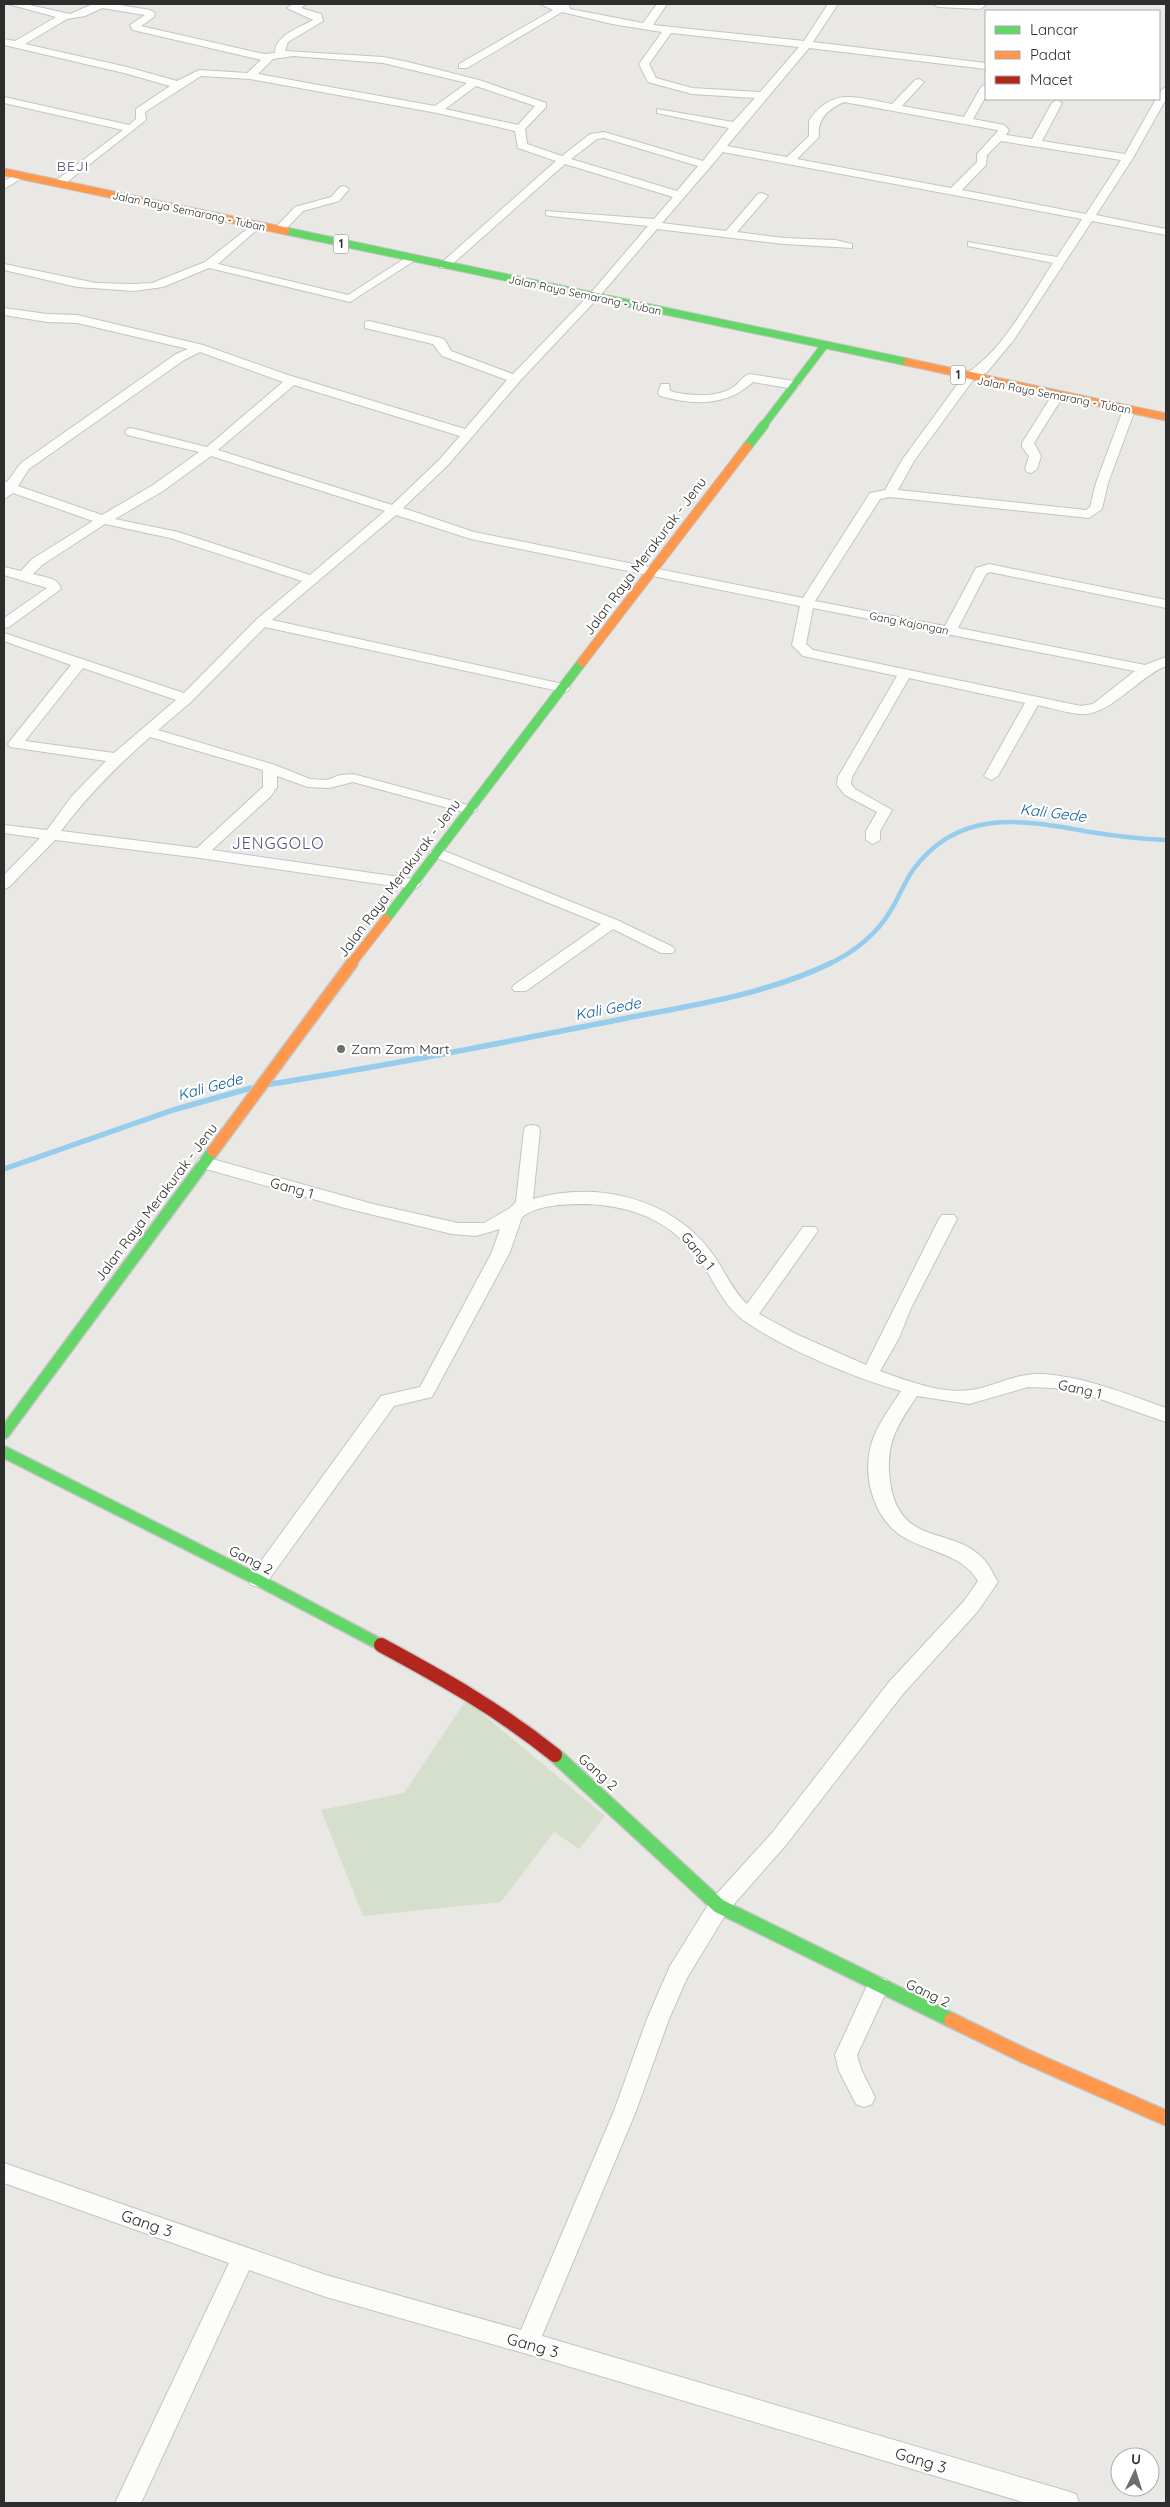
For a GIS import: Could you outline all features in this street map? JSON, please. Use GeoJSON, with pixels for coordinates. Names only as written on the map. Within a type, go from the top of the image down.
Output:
{"type":"FeatureCollection","features":[{"type":"Feature","properties":{"kind":"main road","name":"Jalan Raya Semarang - Tuban"},"geometry":{"type":"LineString","coordinates":[[4,172],[1166,418]]}},
{"type":"Feature","properties":{"kind":"main road","name":"Jalan Raya Merakurak - Jenu"},"geometry":{"type":"LineString","coordinates":[[4,1432],[205,1163],[274,1066],[824,346]]}},
{"type":"Feature","properties":{"kind":"main road","name":"Gang 2"},"geometry":{"type":"LineString","coordinates":[[4,1452],[258,1580],[460,1688],[524,1730],[575,1771],[720,1906],[878,1986],[1026,2056],[1166,2118]]}},
{"type":"Feature","properties":{"kind":"street"},"geometry":{"type":"LineString","coordinates":[[13,4],[65,16],[81,14],[99,4],[150,13],[149,17],[135,25],[137,28],[268,59]]}},
{"type":"Feature","properties":{"kind":"street"},"geometry":{"type":"LineString","coordinates":[[545,4],[561,9],[668,30],[941,59],[985,66]]}},
{"type":"Feature","properties":{"kind":"street"},"geometry":{"type":"LineString","coordinates":[[463,66],[571,4]]}},
{"type":"Feature","properties":{"kind":"street"},"geometry":{"type":"LineString","coordinates":[[648,26],[652,16],[662,4]]}},
{"type":"Feature","properties":{"kind":"street"},"geometry":{"type":"LineString","coordinates":[[4,884],[49,836],[76,800],[117,758],[186,699],[262,622],[394,510],[444,462],[515,379],[593,297],[654,223],[706,165],[736,126],[806,45],[833,4]]}},
{"type":"Feature","properties":{"kind":"street"},"geometry":{"type":"LineString","coordinates":[[938,4],[980,6]]}},
{"type":"Feature","properties":{"kind":"street"},"geometry":{"type":"LineString","coordinates":[[280,53],[281,43],[318,20],[317,16],[292,6]]}},
{"type":"Feature","properties":{"kind":"street"},"geometry":{"type":"LineString","coordinates":[[18,44],[65,16]]}},
{"type":"Feature","properties":{"kind":"street"},"geometry":{"type":"LineString","coordinates":[[668,30],[644,64],[652,80],[667,86],[696,90],[762,95]]}},
{"type":"Feature","properties":{"kind":"street"},"geometry":{"type":"LineString","coordinates":[[4,42],[178,85]]}},
{"type":"Feature","properties":{"kind":"street"},"geometry":{"type":"LineString","coordinates":[[250,76],[268,59],[280,53],[383,60],[475,82],[542,105],[520,129],[522,146],[679,195]]}},
{"type":"Feature","properties":{"kind":"street"},"geometry":{"type":"LineString","coordinates":[[58,184],[131,129],[141,120],[140,111],[199,72],[250,76],[437,110],[520,129]]}},
{"type":"Feature","properties":{"kind":"street"},"geometry":{"type":"LineString","coordinates":[[437,110],[475,82]]}},
{"type":"Feature","properties":{"kind":"street"},"geometry":{"type":"LineString","coordinates":[[895,107],[919,82]]}},
{"type":"Feature","properties":{"kind":"street"},"geometry":{"type":"LineString","coordinates":[[967,121],[985,89]]}},
{"type":"Feature","properties":{"kind":"street"},"geometry":{"type":"LineString","coordinates":[[890,492],[913,453],[970,377],[984,369],[1004,345],[1128,158],[1166,90]]}},
{"type":"Feature","properties":{"kind":"street"},"geometry":{"type":"LineString","coordinates":[[790,160],[813,140],[813,125],[816,118],[835,101],[844,99],[1003,128],[1004,130],[999,137],[982,154],[982,163],[954,192]]}},
{"type":"Feature","properties":{"kind":"street"},"geometry":{"type":"LineString","coordinates":[[4,100],[131,129]]}},
{"type":"Feature","properties":{"kind":"street"},"geometry":{"type":"LineString","coordinates":[[1034,143],[1057,103]]}},
{"type":"Feature","properties":{"kind":"street"},"geometry":{"type":"LineString","coordinates":[[661,111],[736,126]]}},
{"type":"Feature","properties":{"kind":"street"},"geometry":{"type":"LineString","coordinates":[[444,266],[517,203],[563,160],[598,134],[706,165]]}},
{"type":"Feature","properties":{"kind":"street"},"geometry":{"type":"LineString","coordinates":[[999,137],[1128,158]]}},
{"type":"Feature","properties":{"kind":"street"},"geometry":{"type":"LineString","coordinates":[[720,148],[1166,232]]}},
{"type":"Feature","properties":{"kind":"street"},"geometry":{"type":"LineString","coordinates":[[4,186],[20,175]]}},
{"type":"Feature","properties":{"kind":"street"},"geometry":{"type":"LineString","coordinates":[[279,230],[299,209],[336,199],[344,189]]}},
{"type":"Feature","properties":{"kind":"street"},"geometry":{"type":"LineString","coordinates":[[730,234],[762,196]]}},
{"type":"Feature","properties":{"kind":"street"},"geometry":{"type":"LineString","coordinates":[[550,213],[654,223],[784,241],[835,243],[848,246]]}},
{"type":"Feature","properties":{"kind":"street"},"geometry":{"type":"LineString","coordinates":[[209,265],[256,225]]}},
{"type":"Feature","properties":{"kind":"street"},"geometry":{"type":"LineString","coordinates":[[972,244],[1059,261]]}},
{"type":"Feature","properties":{"kind":"street"},"geometry":{"type":"LineString","coordinates":[[4,268],[83,284],[136,287],[153,286],[191,268],[209,265],[350,298],[410,259]]}},
{"type":"Feature","properties":{"kind":"street"},"geometry":{"type":"LineString","coordinates":[[4,311],[86,321],[199,348],[291,380],[467,434]]}},
{"type":"Feature","properties":{"kind":"street"},"geometry":{"type":"LineString","coordinates":[[369,325],[437,341],[446,353],[515,379]]}},
{"type":"Feature","properties":{"kind":"street"},"geometry":{"type":"LineString","coordinates":[[199,348],[180,357],[113,406],[25,466],[15,475],[6,489],[103,520],[173,535],[310,580]]}},
{"type":"Feature","properties":{"kind":"street"},"geometry":{"type":"LineString","coordinates":[[666,387],[664,393],[695,400],[731,393],[750,378],[794,385]]}},
{"type":"Feature","properties":{"kind":"street"},"geometry":{"type":"LineString","coordinates":[[24,576],[42,559],[158,488],[209,451],[291,380]]}},
{"type":"Feature","properties":{"kind":"street"},"geometry":{"type":"LineString","coordinates":[[1031,469],[1035,456],[1028,447],[1028,443],[1058,395]]}},
{"type":"Feature","properties":{"kind":"street"},"geometry":{"type":"LineString","coordinates":[[1128,410],[1102,483],[1096,509],[1089,514],[890,492],[875,496],[807,603],[799,646],[802,650],[1081,710],[1097,708],[1146,669],[1166,661]]}},
{"type":"Feature","properties":{"kind":"street","name":"Gang Kajongan"},"geometry":{"type":"LineString","coordinates":[[131,432],[209,451],[471,535],[651,573],[1146,669]]}},
{"type":"Feature","properties":{"kind":"street"},"geometry":{"type":"LineString","coordinates":[[950,630],[981,571],[989,568],[1166,604]]}},
{"type":"Feature","properties":{"kind":"street"},"geometry":{"type":"LineString","coordinates":[[4,571],[48,582],[53,585],[54,589],[4,624]]}},
{"type":"Feature","properties":{"kind":"street"},"geometry":{"type":"LineString","coordinates":[[262,622],[563,688]]}},
{"type":"Feature","properties":{"kind":"street"},"geometry":{"type":"LineString","coordinates":[[4,637],[186,699]]}},
{"type":"Feature","properties":{"kind":"street"},"geometry":{"type":"LineString","coordinates":[[9,743],[80,663]]}},
{"type":"Feature","properties":{"kind":"street"},"geometry":{"type":"LineString","coordinates":[[873,840],[873,831],[885,810],[850,792],[844,785],[845,776],[906,672]]}},
{"type":"Feature","properties":{"kind":"street"},"geometry":{"type":"LineString","coordinates":[[991,776],[1034,699]]}},
{"type":"Feature","properties":{"kind":"street"},"geometry":{"type":"LineString","coordinates":[[148,732],[270,768],[308,784],[329,784],[340,779],[354,778],[470,810]]}},
{"type":"Feature","properties":{"kind":"street"},"geometry":{"type":"LineString","coordinates":[[9,743],[117,758]]}},
{"type":"Feature","properties":{"kind":"street"},"geometry":{"type":"LineString","coordinates":[[200,853],[266,793],[270,786],[270,768]]}},
{"type":"Feature","properties":{"kind":"street"},"geometry":{"type":"LineString","coordinates":[[4,829],[200,853],[413,884]]}},
{"type":"Feature","properties":{"kind":"street"},"geometry":{"type":"LineString","coordinates":[[437,853],[612,923],[666,950]]}},
{"type":"Feature","properties":{"kind":"street"},"geometry":{"type":"LineString","coordinates":[[520,988],[612,923]]}},
{"type":"Feature","properties":{"kind":"street"},"geometry":{"type":"LineString","coordinates":[[258,1580],[388,1401],[426,1392],[501,1252],[514,1215],[524,1204],[532,1130]]}},
{"type":"Feature","properties":{"kind":"street","name":"Gang 1"},"geometry":{"type":"LineString","coordinates":[[205,1163],[371,1211],[449,1228],[485,1229],[526,1207],[539,1203],[565,1200],[603,1200],[639,1206],[665,1218],[687,1233],[711,1264],[729,1296],[749,1315],[796,1342],[870,1373],[912,1389],[972,1397],[988,1394],[1013,1383],[1040,1380],[1095,1390],[1166,1416]]}},
{"type":"Feature","properties":{"kind":"street"},"geometry":{"type":"LineString","coordinates":[[870,1373],[890,1338],[902,1308],[948,1219]]}},
{"type":"Feature","properties":{"kind":"street"},"geometry":{"type":"LineString","coordinates":[[749,1315],[809,1231]]}},
{"type":"Feature","properties":{"kind":"street"},"geometry":{"type":"LineString","coordinates":[[527,2343],[625,2111],[658,2019],[678,1973],[720,1906],[779,1839],[896,1688],[971,1606],[988,1582],[985,1573],[975,1562],[906,1531],[893,1520],[886,1508],[882,1493],[879,1451],[886,1432],[912,1389]]}},
{"type":"Feature","properties":{"kind":"street"},"geometry":{"type":"LineString","coordinates":[[864,2097],[855,2077],[846,2065],[846,2055],[878,1986]]}},
{"type":"Feature","properties":{"kind":"street","name":"Gang 3"},"geometry":{"type":"LineString","coordinates":[[4,2173],[326,2286],[527,2343],[1067,2503]]}},
{"type":"Feature","properties":{"kind":"street"},"geometry":{"type":"LineString","coordinates":[[128,2503],[244,2256]]}},
{"type":"Feature","properties":{"kind":"green space"},"geometry":{"type":"Polygon","coordinates":[[[466,1700],[605,1816],[579,1849],[554,1832],[501,1902],[363,1916],[321,1810],[404,1793],[466,1700]]]}},
{"type":"Feature","properties":{"kind":"waterway","name":"Kali Gede"},"geometry":{"type":"LineString","coordinates":[[830,963],[856,948],[879,927],[891,910],[913,870],[931,850],[951,836],[972,827],[994,823],[1017,822],[1118,836],[1166,840]]}},
{"type":"Feature","properties":{"kind":"waterway","name":"Kali Gede"},"geometry":{"type":"LineString","coordinates":[[265,1085],[438,1055],[724,999],[778,984],[830,963]]}},
{"type":"Feature","properties":{"kind":"waterway","name":"Kali Gede"},"geometry":{"type":"LineString","coordinates":[[4,1169],[173,1110],[251,1088]]}},
{"type":"Feature","properties":{"kind":"traffic: fast"},"geometry":{"type":"LineString","coordinates":[[286,231],[907,362]]}},
{"type":"Feature","properties":{"kind":"traffic: fast"},"geometry":{"type":"LineString","coordinates":[[747,447],[824,346]]}},
{"type":"Feature","properties":{"kind":"traffic: fast"},"geometry":{"type":"LineString","coordinates":[[386,919],[582,662]]}},
{"type":"Feature","properties":{"kind":"traffic: fast"},"geometry":{"type":"LineString","coordinates":[[4,1433],[213,1151]]}},
{"type":"Feature","properties":{"kind":"traffic: fast"},"geometry":{"type":"LineString","coordinates":[[4,1452],[258,1580],[381,1645]]}},
{"type":"Feature","properties":{"kind":"traffic: fast"},"geometry":{"type":"LineString","coordinates":[[555,1755],[719,1906],[951,2020]]}},
{"type":"Feature","properties":{"kind":"traffic: slow"},"geometry":{"type":"LineString","coordinates":[[4,172],[286,231]]}},
{"type":"Feature","properties":{"kind":"traffic: slow"},"geometry":{"type":"LineString","coordinates":[[907,362],[1166,417]]}},
{"type":"Feature","properties":{"kind":"traffic: slow"},"geometry":{"type":"LineString","coordinates":[[582,662],[747,447]]}},
{"type":"Feature","properties":{"kind":"traffic: slow"},"geometry":{"type":"LineString","coordinates":[[213,1151],[274,1066],[386,919]]}},
{"type":"Feature","properties":{"kind":"traffic: slow"},"geometry":{"type":"LineString","coordinates":[[951,2020],[1025,2056],[1166,2118]]}},
{"type":"Feature","properties":{"kind":"traffic: jam"},"geometry":{"type":"LineString","coordinates":[[381,1645],[460,1687],[524,1730],[555,1755]]}},
{"type":"Feature","properties":{"kind":"place","name":"Zam Zam Mart"},"geometry":{"type":"Point","coordinates":[341,1049]}},
{"type":"Feature","properties":{"kind":"district","name":"BEJI"},"geometry":{"type":"Point","coordinates":[73,166]}},
{"type":"Feature","properties":{"kind":"district","name":"JENGGOLO"},"geometry":{"type":"Point","coordinates":[278,843]}}]}
